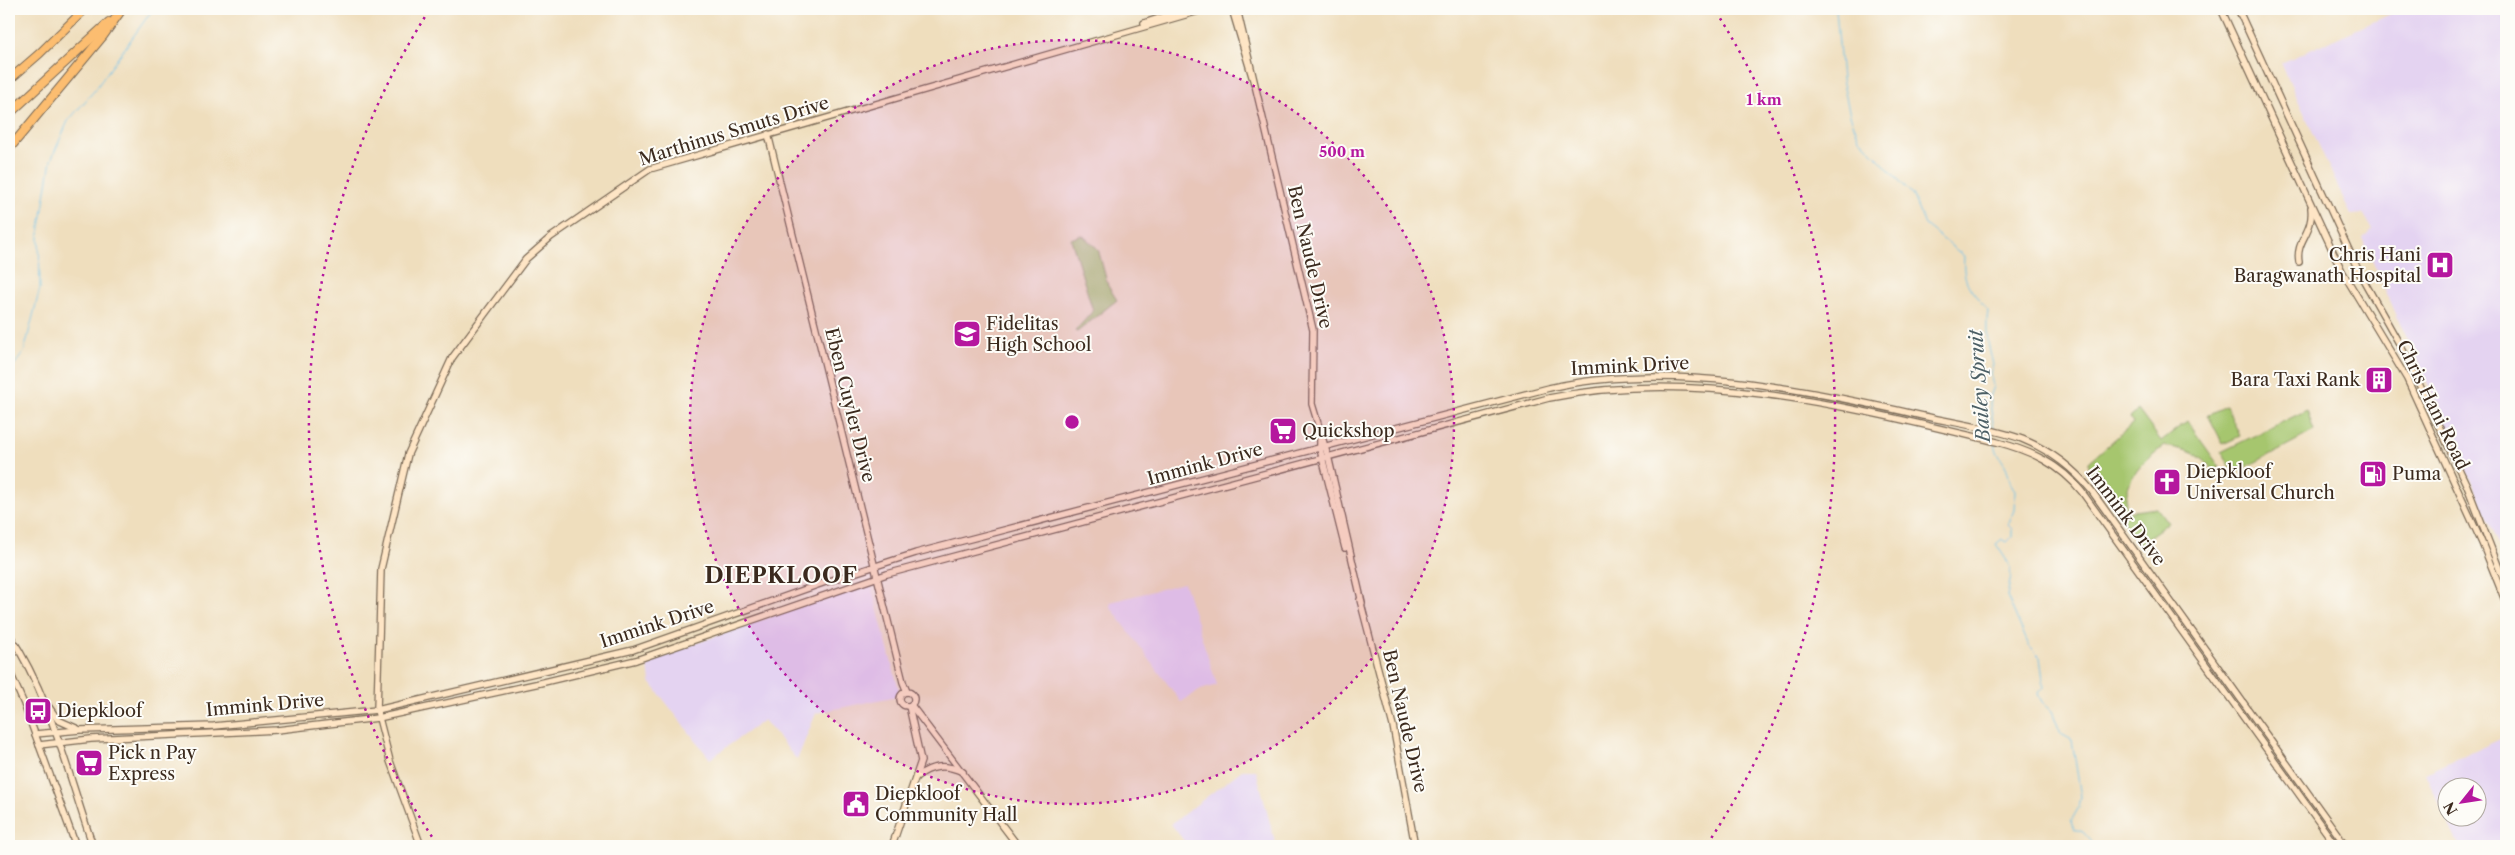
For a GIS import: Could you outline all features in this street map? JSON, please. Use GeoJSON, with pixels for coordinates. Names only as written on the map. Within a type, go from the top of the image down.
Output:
{"type":"FeatureCollection","features":[{"type":"Feature","properties":{"kind":"highway"},"geometry":{"type":"LineString","coordinates":[[9,80],[85,9]]}},
{"type":"Feature","properties":{"kind":"highway"},"geometry":{"type":"LineString","coordinates":[[9,114],[121,10]]}},
{"type":"Feature","properties":{"kind":"highway"},"geometry":{"type":"LineString","coordinates":[[9,149],[103,36],[121,10]]}},
{"type":"Feature","properties":{"kind":"main road"},"geometry":{"type":"LineString","coordinates":[[1128,30],[1186,9]]}},
{"type":"Feature","properties":{"kind":"main road","name":"Marthinus Smuts Drive"},"geometry":{"type":"LineString","coordinates":[[421,846],[390,761],[376,710],[380,578],[391,521],[408,454],[456,350],[533,252],[605,199],[650,170],[768,134],[1206,9]]}},
{"type":"Feature","properties":{"kind":"main road","name":"Ben Naude Drive"},"geometry":{"type":"LineString","coordinates":[[1232,9],[1255,85],[1313,330],[1311,394],[1322,448],[1394,726],[1415,846]]}},
{"type":"Feature","properties":{"kind":"main road","name":"Ben Naude Drive"},"geometry":{"type":"LineString","coordinates":[[1238,9],[1255,85]]}},
{"type":"Feature","properties":{"kind":"main road","name":"Chris Hani Road"},"geometry":{"type":"LineString","coordinates":[[2222,9],[2342,271],[2403,370],[2482,543],[2506,603]]}},
{"type":"Feature","properties":{"kind":"main road","name":"Chris Hani Road"},"geometry":{"type":"LineString","coordinates":[[2238,9],[2363,281],[2405,354],[2434,415],[2485,527],[2506,586]]}},
{"type":"Feature","properties":{"kind":"main road","name":"Eben Cuyler Drive"},"geometry":{"type":"LineString","coordinates":[[768,134],[903,682],[905,693],[900,699],[910,705]]}},
{"type":"Feature","properties":{"kind":"main road"},"geometry":{"type":"LineString","coordinates":[[2299,262],[2298,248],[2312,222],[2310,204]]}},
{"type":"Feature","properties":{"kind":"main road","name":"Immink Drive"},"geometry":{"type":"LineString","coordinates":[[35,734],[80,730],[214,726],[376,710],[633,650],[873,566],[1561,386],[1585,381],[1688,377],[1720,379],[1861,403],[1995,432],[2021,439],[2048,453],[2069,467],[2084,482],[2346,846]]}},
{"type":"Feature","properties":{"kind":"main road","name":"Immink Drive"},"geometry":{"type":"LineString","coordinates":[[39,745],[91,739],[257,732],[378,718],[636,660],[876,577],[1325,456],[1585,390],[1667,386],[1706,387],[1832,406],[1977,437],[2023,449],[2045,460],[2075,483],[2336,846]]}},
{"type":"Feature","properties":{"kind":"main road"},"geometry":{"type":"LineString","coordinates":[[2434,415],[2444,447],[2441,456]]}},
{"type":"Feature","properties":{"kind":"main road"},"geometry":{"type":"LineString","coordinates":[[9,634],[40,692],[58,720],[80,730]]}},
{"type":"Feature","properties":{"kind":"main road"},"geometry":{"type":"LineString","coordinates":[[9,670],[35,734],[76,846]]}},
{"type":"Feature","properties":{"kind":"main road"},"geometry":{"type":"LineString","coordinates":[[40,692],[93,846]]}},
{"type":"Feature","properties":{"kind":"main road"},"geometry":{"type":"LineString","coordinates":[[892,846],[921,757],[910,705],[913,695],[905,693]]}},
{"type":"Feature","properties":{"kind":"main road"},"geometry":{"type":"LineString","coordinates":[[910,705],[920,715],[1018,846]]}},
{"type":"Feature","properties":{"kind":"main road"},"geometry":{"type":"LineString","coordinates":[[915,778],[937,766],[964,773]]}},
{"type":"Feature","properties":{"kind":"shaded area","name":"Chris Hani Baragwanath Hospital"},"geometry":{"type":"Polygon","coordinates":[[[2402,9],[2506,9],[2506,559],[2362,238],[2373,229],[2362,214],[2351,215],[2281,63],[2402,9]]]}},
{"type":"Feature","properties":{"kind":"shaded area"},"geometry":{"type":"Polygon","coordinates":[[[870,582],[899,690],[897,696],[816,713],[797,760],[764,720],[710,759],[650,682],[648,665],[651,659],[870,582]]]}},
{"type":"Feature","properties":{"kind":"shaded area"},"geometry":{"type":"Polygon","coordinates":[[[1184,583],[1217,685],[1200,690],[1181,702],[1110,606],[1111,602],[1184,583]]]}},
{"type":"Feature","properties":{"kind":"shaded area"},"geometry":{"type":"Polygon","coordinates":[[[2506,736],[2506,846],[2459,846],[2451,828],[2488,828],[2488,778],[2438,778],[2438,801],[2425,773],[2506,736]]]}},
{"type":"Feature","properties":{"kind":"shaded area"},"geometry":{"type":"Polygon","coordinates":[[[1242,770],[1256,770],[1275,842],[1269,846],[1188,846],[1171,824],[1242,770]]]}},
{"type":"Feature","properties":{"kind":"green space"},"geometry":{"type":"Polygon","coordinates":[[[1082,235],[1098,249],[1108,286],[1117,300],[1077,332],[1075,331],[1093,311],[1071,239],[1082,235]]]}},
{"type":"Feature","properties":{"kind":"green space"},"geometry":{"type":"Polygon","coordinates":[[[2226,406],[2240,436],[2223,444],[2208,415],[2226,406]]]}},
{"type":"Feature","properties":{"kind":"green space"},"geometry":{"type":"Polygon","coordinates":[[[2138,410],[2161,441],[2187,421],[2219,466],[2214,471],[2203,460],[2192,453],[2164,446],[2148,459],[2130,482],[2127,491],[2126,512],[2157,508],[2168,523],[2139,544],[2089,473],[2089,462],[2133,423],[2130,417],[2138,410]]]}},
{"type":"Feature","properties":{"kind":"green space"},"geometry":{"type":"Polygon","coordinates":[[[2307,410],[2314,431],[2235,473],[2221,452],[2307,410]]]}},
{"type":"Feature","properties":{"kind":"waterway"},"geometry":{"type":"LineString","coordinates":[[9,372],[24,352],[40,288],[39,234],[51,160],[68,121],[94,91],[153,9]]}},
{"type":"Feature","properties":{"kind":"waterway","name":"Bailey Spruit"},"geometry":{"type":"LineString","coordinates":[[1836,9],[1842,79],[1850,115],[1859,138],[1912,194],[1925,225],[1964,256],[1966,280],[1972,292],[1988,311],[1988,338],[1993,364],[1990,373],[1993,386],[1989,397],[1994,429]]}},
{"type":"Feature","properties":{"kind":"waterway","name":"Bailey Spruit"},"geometry":{"type":"LineString","coordinates":[[1995,443],[1997,452],[2007,468],[2011,485],[2015,491],[2014,510],[2008,525],[2012,529],[2012,537],[2007,542],[2002,539],[1996,544],[2009,564],[2011,576],[2007,596],[2029,646],[2040,657],[2044,687],[2038,694],[2042,702],[2052,711],[2061,734],[2072,740],[2081,797],[2079,807],[2071,821],[2074,829],[2083,832],[2092,842],[2092,846]]}},
{"type":"Feature","properties":{"kind":"place","name":"Chris Hani Baragwanath Hospital"},"geometry":{"type":"Point","coordinates":[2440,265]}},
{"type":"Feature","properties":{"kind":"place","name":"Fidelitas High School"},"geometry":{"type":"Point","coordinates":[967,334]}},
{"type":"Feature","properties":{"kind":"place","name":"Bara Taxi Rank"},"geometry":{"type":"Point","coordinates":[2379,380]}},
{"type":"Feature","properties":{"kind":"place","name":"Quickshop"},"geometry":{"type":"Point","coordinates":[1283,431]}},
{"type":"Feature","properties":{"kind":"place","name":"Puma"},"geometry":{"type":"Point","coordinates":[2373,474]}},
{"type":"Feature","properties":{"kind":"place","name":"Diepkloof Universal Church"},"geometry":{"type":"Point","coordinates":[2167,482]}},
{"type":"Feature","properties":{"kind":"place","name":"Diepkloof"},"geometry":{"type":"Point","coordinates":[38,711]}},
{"type":"Feature","properties":{"kind":"place","name":"Pick n Pay Express"},"geometry":{"type":"Point","coordinates":[89,763]}},
{"type":"Feature","properties":{"kind":"place","name":"Diepkloof Community Hall"},"geometry":{"type":"Point","coordinates":[856,804]}},
{"type":"Feature","properties":{"kind":"district","name":"DIEPKLOOF"},"geometry":{"type":"Point","coordinates":[781,575]}}]}
